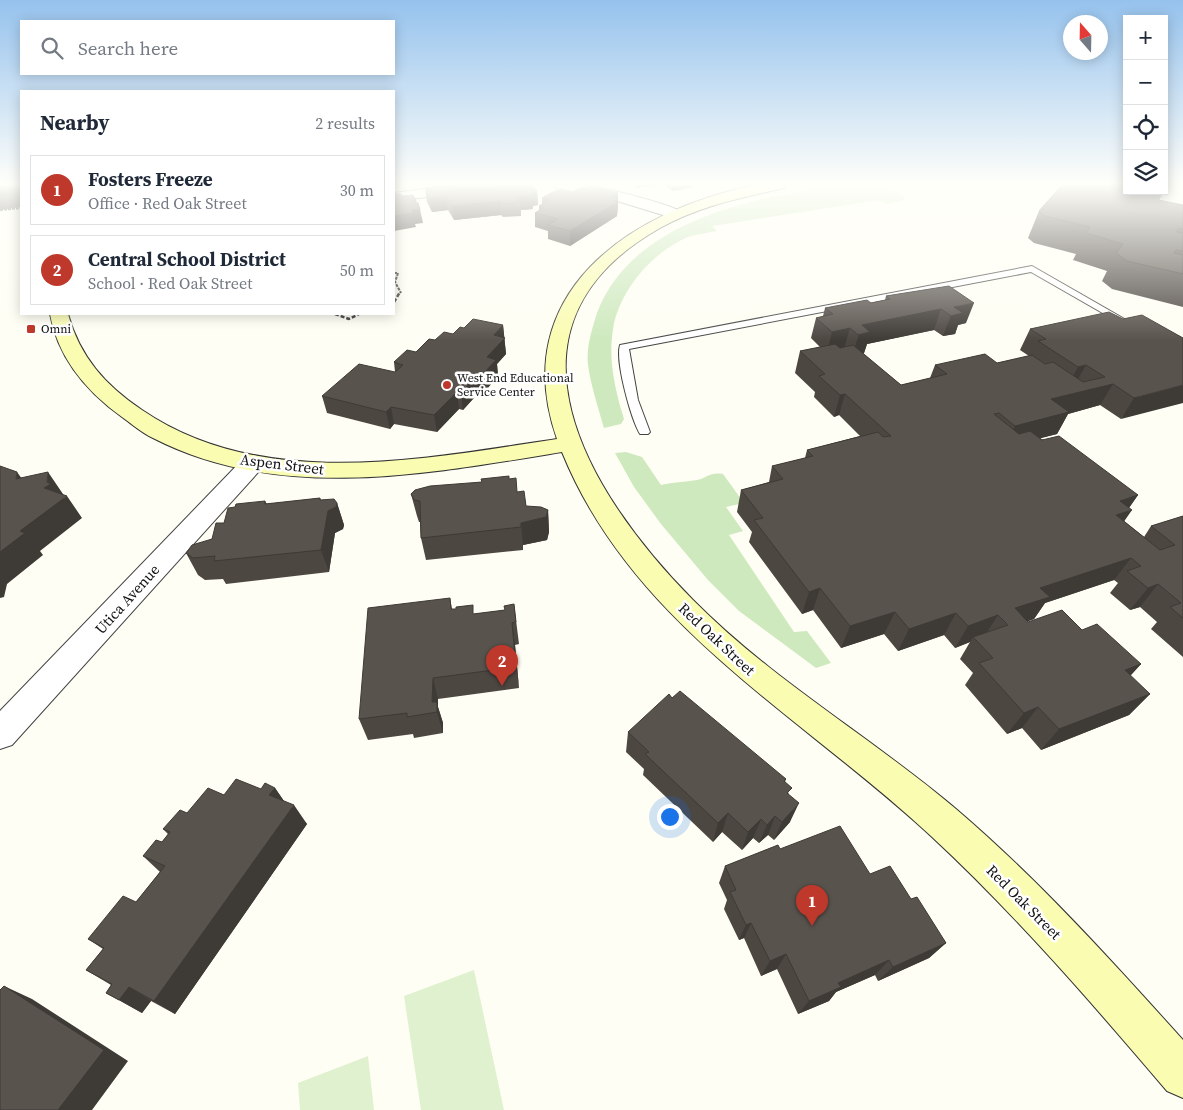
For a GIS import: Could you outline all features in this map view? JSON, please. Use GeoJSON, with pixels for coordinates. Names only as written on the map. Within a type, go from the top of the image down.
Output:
{"type":"FeatureCollection","features":[{"type":"Feature","properties":{"kind":"street","name":"Red Oak Street"},"geometry":{"type":"LineString","coordinates":[[635,237],[618,248],[595,269],[575,294],[561,324],[554,360],[557,400],[569,444],[594,495],[624,541],[654,578],[688,615],[744,666],[942,822],[1028,904],[1112,993],[1183,1075]]}},
{"type":"Feature","properties":{"kind":"street","name":"Aspen Street"},"geometry":{"type":"LineString","coordinates":[[59,315],[66,338],[78,361],[91,379],[123,410],[165,437],[209,452],[253,462],[331,470],[393,468],[569,444]]}},
{"type":"Feature","properties":{"kind":"street","name":"Utica Avenue"},"geometry":{"type":"LineString","coordinates":[[0,734],[253,462]]}},
{"type":"Feature","properties":{"kind":"lane"},"geometry":{"type":"LineString","coordinates":[[644,432],[634,412],[628,388],[624,347],[1032,269],[1135,328]]}},
{"type":"Feature","properties":{"kind":"path"},"geometry":{"type":"LineString","coordinates":[[395,274],[399,272],[395,282],[401,294],[395,301]]}},
{"type":"Feature","properties":{"kind":"path"},"geometry":{"type":"LineString","coordinates":[[337,315],[348,320]]}},
{"type":"Feature","properties":{"kind":"path"},"geometry":{"type":"LineString","coordinates":[[348,320],[349,315]]}},
{"type":"Feature","properties":{"kind":"path"},"geometry":{"type":"LineString","coordinates":[[348,320],[357,315]]}},
{"type":"Feature","properties":{"kind":"green space"},"geometry":{"type":"Polygon","coordinates":[[[665,237],[689,237],[662,252],[650,263],[639,274],[622,301],[616,315],[611,352],[615,386],[624,419],[621,424],[604,428],[588,365],[590,339],[597,313],[614,281],[639,255],[665,237]]]}},
{"type":"Feature","properties":{"kind":"green space"},"geometry":{"type":"Polygon","coordinates":[[[626,452],[642,457],[661,485],[723,474],[744,503],[726,507],[743,531],[729,535],[794,632],[807,631],[831,663],[816,668],[739,611],[708,580],[661,524],[634,487],[615,453],[626,452]]]}},
{"type":"Feature","properties":{"kind":"green space"},"geometry":{"type":"Polygon","coordinates":[[[474,970],[504,1110],[421,1110],[404,996],[474,970]]]}},
{"type":"Feature","properties":{"kind":"green space"},"geometry":{"type":"Polygon","coordinates":[[[368,1056],[374,1110],[300,1110],[298,1083],[368,1056]]]}},
{"type":"Feature","properties":{"kind":"building"},"geometry":{"type":"Polygon","coordinates":[[[1099,237],[1183,237],[1183,251],[1176,250],[1174,253],[1183,255],[1183,274],[1127,261],[1116,253],[1123,244],[1099,237]]]}},
{"type":"Feature","properties":{"kind":"building"},"geometry":{"type":"Polygon","coordinates":[[[949,286],[974,303],[954,307],[963,313],[951,316],[941,309],[862,325],[870,332],[858,335],[850,328],[832,332],[816,318],[833,314],[825,308],[867,300],[871,303],[890,299],[886,296],[949,286]]]}},
{"type":"Feature","properties":{"kind":"building"},"geometry":{"type":"Polygon","coordinates":[[[1109,312],[1123,319],[1142,315],[1183,338],[1183,385],[1134,398],[1113,384],[1051,399],[1069,412],[1015,426],[999,413],[994,414],[1019,434],[1030,431],[1042,440],[1059,436],[1138,495],[1120,501],[1132,510],[1116,515],[1160,550],[1175,545],[1151,526],[1183,516],[1183,618],[1170,607],[1181,603],[1158,584],[1148,588],[1127,571],[1141,566],[1131,558],[1040,588],[1050,597],[1015,608],[1028,622],[1062,610],[1082,630],[1097,624],[1141,664],[1125,670],[1150,694],[1059,729],[1038,707],[1024,713],[979,663],[993,658],[973,637],[1008,625],[998,615],[968,626],[956,613],[909,629],[895,612],[850,626],[820,588],[809,592],[754,520],[763,518],[741,490],[783,479],[772,466],[813,456],[807,450],[878,432],[883,437],[891,436],[845,394],[840,395],[819,376],[825,374],[800,351],[835,344],[840,348],[853,345],[901,385],[947,374],[935,365],[985,354],[997,363],[1032,355],[1045,364],[1053,362],[1083,382],[1105,377],[1086,365],[1078,367],[1038,341],[1046,339],[1030,329],[1109,312]]]}},
{"type":"Feature","properties":{"kind":"building","name":"West End Educational Service Center"},"geometry":{"type":"Polygon","coordinates":[[[473,319],[503,325],[494,335],[505,338],[487,357],[496,360],[484,373],[480,372],[461,393],[457,392],[434,415],[391,407],[386,412],[322,396],[359,364],[395,372],[403,365],[394,362],[407,350],[416,352],[429,339],[435,340],[444,332],[453,334],[460,327],[464,328],[473,319]]]}},
{"type":"Feature","properties":{"kind":"building"},"geometry":{"type":"Polygon","coordinates":[[[0,466],[17,472],[16,479],[48,472],[47,482],[51,484],[44,488],[67,496],[20,531],[25,533],[0,552],[0,466]]]}},
{"type":"Feature","properties":{"kind":"building"},"geometry":{"type":"Polygon","coordinates":[[[509,476],[509,479],[516,478],[517,492],[524,491],[526,506],[541,507],[548,510],[546,517],[521,523],[521,527],[421,538],[420,501],[414,500],[411,494],[415,490],[430,486],[482,482],[481,479],[509,476]]]}},
{"type":"Feature","properties":{"kind":"building"},"geometry":{"type":"Polygon","coordinates":[[[320,498],[320,500],[334,499],[337,503],[336,507],[328,511],[321,550],[214,561],[215,556],[193,558],[186,553],[192,545],[212,539],[216,523],[224,523],[228,508],[235,507],[236,504],[265,501],[265,504],[320,498]]]}},
{"type":"Feature","properties":{"kind":"building"},"geometry":{"type":"Polygon","coordinates":[[[450,598],[451,609],[473,605],[473,614],[505,610],[504,606],[514,604],[516,622],[512,623],[516,667],[433,678],[432,702],[437,702],[437,712],[407,717],[407,713],[359,719],[368,608],[450,598]]]}},
{"type":"Feature","properties":{"kind":"building"},"geometry":{"type":"Polygon","coordinates":[[[680,691],[786,779],[784,781],[792,788],[787,793],[799,803],[782,822],[775,816],[767,825],[761,819],[748,832],[728,813],[718,823],[645,754],[649,752],[628,732],[669,694],[672,698],[680,691]]]}},
{"type":"Feature","properties":{"kind":"building"},"geometry":{"type":"Polygon","coordinates":[[[236,779],[261,789],[265,783],[275,788],[269,795],[294,805],[154,1001],[129,987],[119,1000],[106,993],[112,984],[86,970],[104,948],[88,939],[123,896],[136,902],[165,866],[143,856],[156,840],[162,842],[170,832],[163,829],[180,810],[187,813],[208,788],[224,795],[236,779]]]}},
{"type":"Feature","properties":{"kind":"building"},"geometry":{"type":"Polygon","coordinates":[[[840,826],[870,874],[890,866],[911,899],[917,897],[946,943],[893,967],[889,960],[838,983],[841,987],[809,1001],[786,954],[770,961],[751,923],[746,925],[730,892],[736,890],[725,866],[778,845],[780,849],[840,826]]]}},
{"type":"Feature","properties":{"kind":"building"},"geometry":{"type":"Polygon","coordinates":[[[4,986],[104,1050],[58,1110],[0,1110],[0,990],[4,986]]]}},
{"type":"Feature","properties":{"kind":"place","name":"Omni"},"geometry":{"type":"Point","coordinates":[31,329]}},
{"type":"Feature","properties":{"kind":"place","name":"West End Educational Service Center"},"geometry":{"type":"Point","coordinates":[447,385]}},
{"type":"Feature","properties":{"kind":"place","name":"Central School District"},"geometry":{"type":"Point","coordinates":[502,686]}},
{"type":"Feature","properties":{"kind":"place","name":"Fosters Freeze"},"geometry":{"type":"Point","coordinates":[812,926]}}]}
